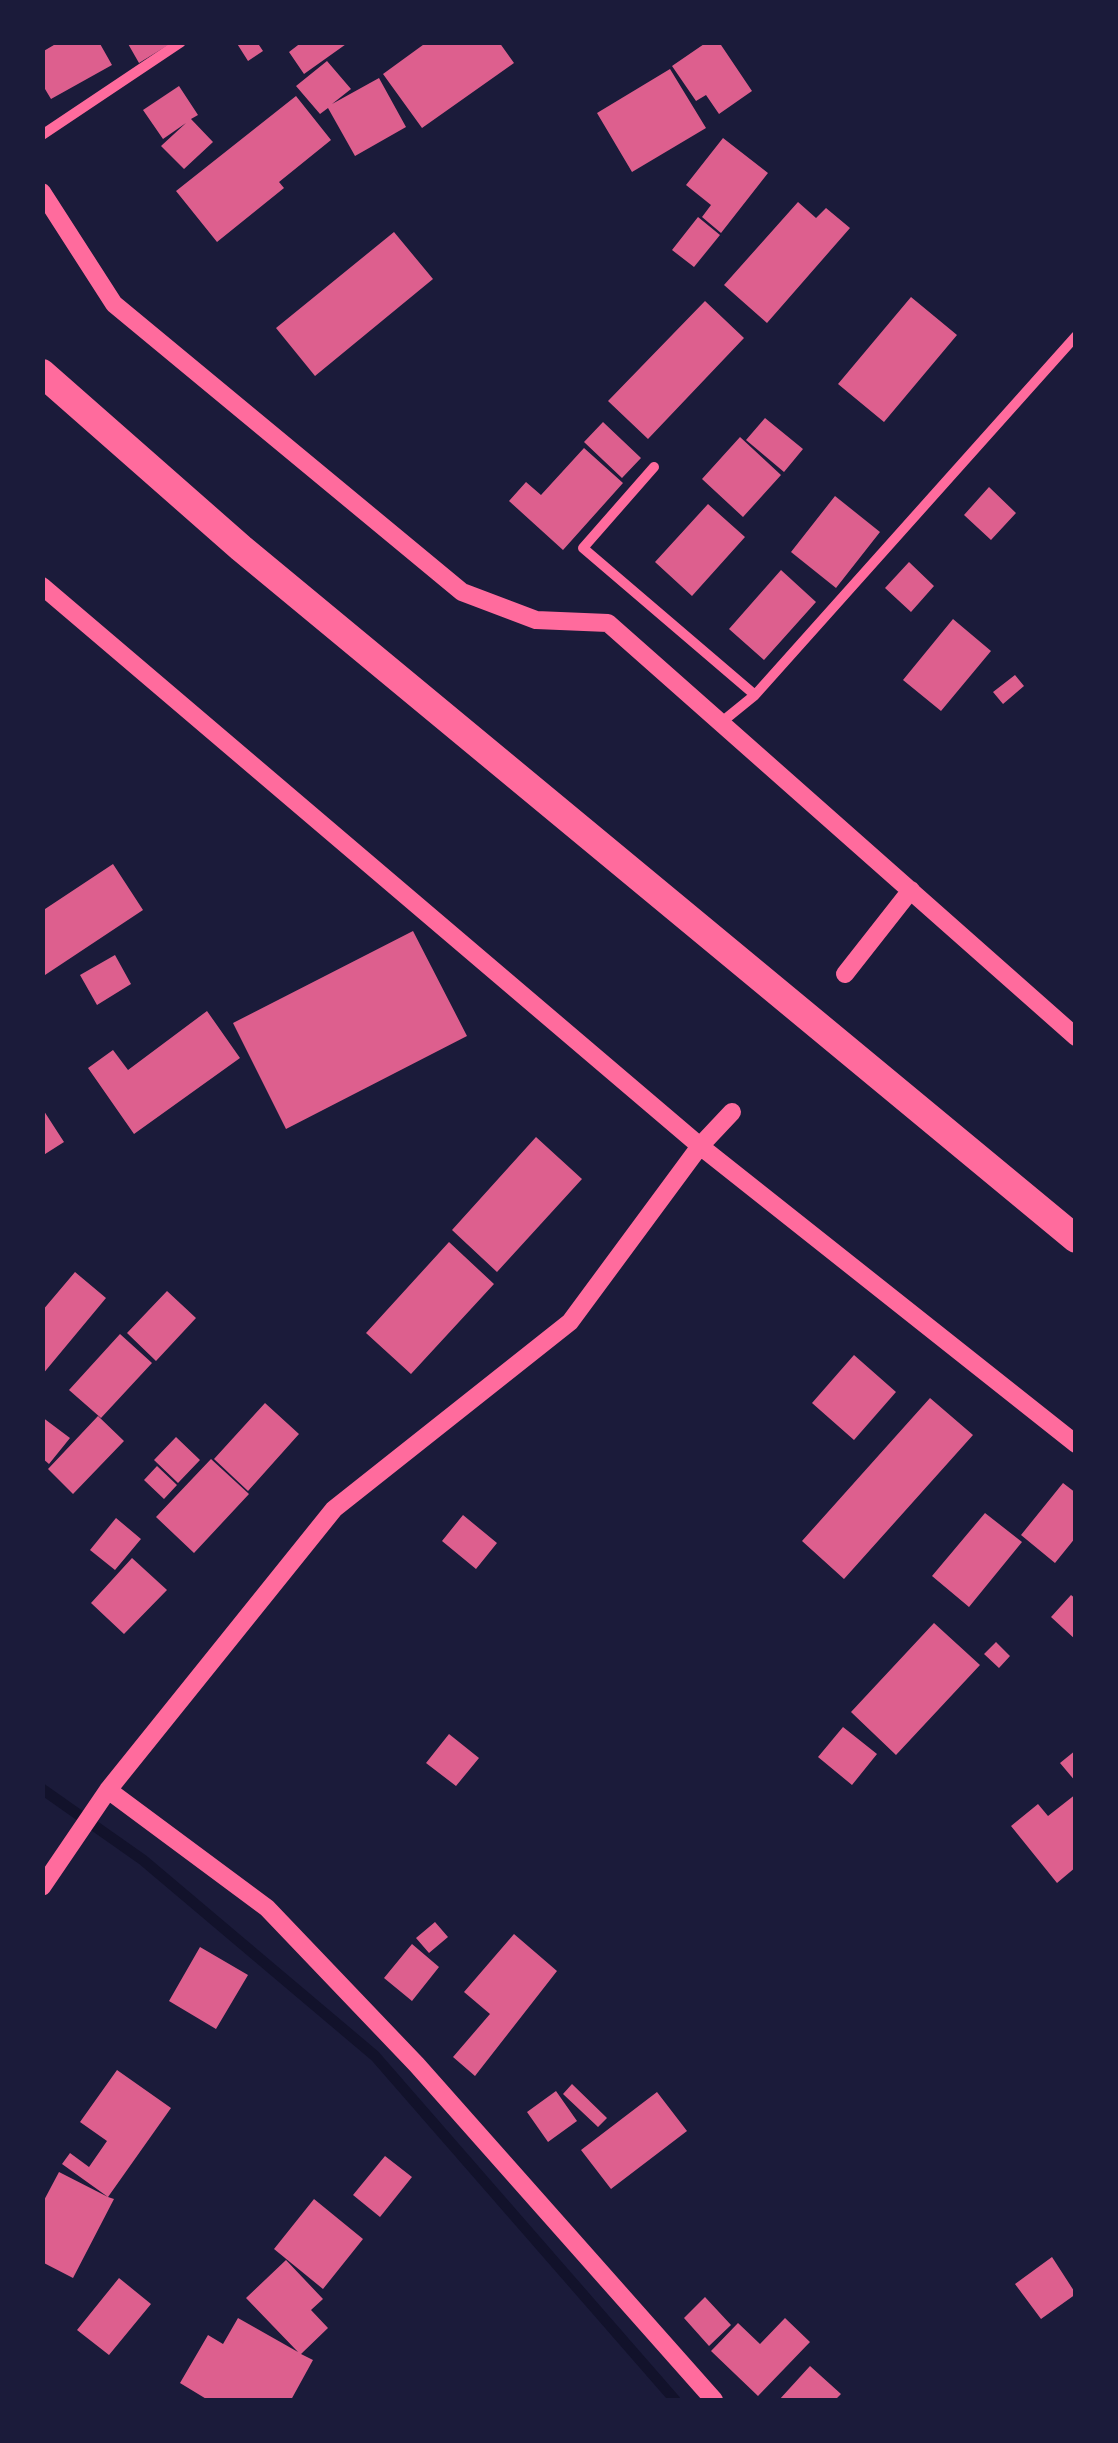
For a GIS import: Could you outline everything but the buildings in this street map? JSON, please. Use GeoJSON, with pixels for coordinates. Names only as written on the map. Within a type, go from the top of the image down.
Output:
{"type":"FeatureCollection","features":[{"type":"Feature","properties":{"kind":"highway"},"geometry":{"type":"LineString","coordinates":[[42,373],[242,548],[1076,1239]]}},
{"type":"Feature","properties":{"kind":"street"},"geometry":{"type":"LineString","coordinates":[[42,135],[181,42]]}},
{"type":"Feature","properties":{"kind":"street"},"geometry":{"type":"LineString","coordinates":[[42,192],[114,304],[462,592],[536,620],[608,623],[1076,1037]]}},
{"type":"Feature","properties":{"kind":"street"},"geometry":{"type":"LineString","coordinates":[[723,721],[755,695],[1076,336]]}},
{"type":"Feature","properties":{"kind":"street"},"geometry":{"type":"LineString","coordinates":[[654,467],[583,548],[755,695]]}},
{"type":"Feature","properties":{"kind":"street"},"geometry":{"type":"LineString","coordinates":[[42,586],[700,1146],[1076,1444]]}},
{"type":"Feature","properties":{"kind":"street"},"geometry":{"type":"LineString","coordinates":[[845,974],[911,890]]}},
{"type":"Feature","properties":{"kind":"street"},"geometry":{"type":"LineString","coordinates":[[42,1887],[108,1790],[334,1509],[570,1322],[700,1146],[732,1112]]}},
{"type":"Feature","properties":{"kind":"street"},"geometry":{"type":"LineString","coordinates":[[108,1790],[267,1908],[417,2064],[714,2400]]}},
{"type":"Feature","properties":{"kind":"waterway"},"geometry":{"type":"LineString","coordinates":[[42,1789],[143,1860],[375,2056],[675,2400]]}}]}
